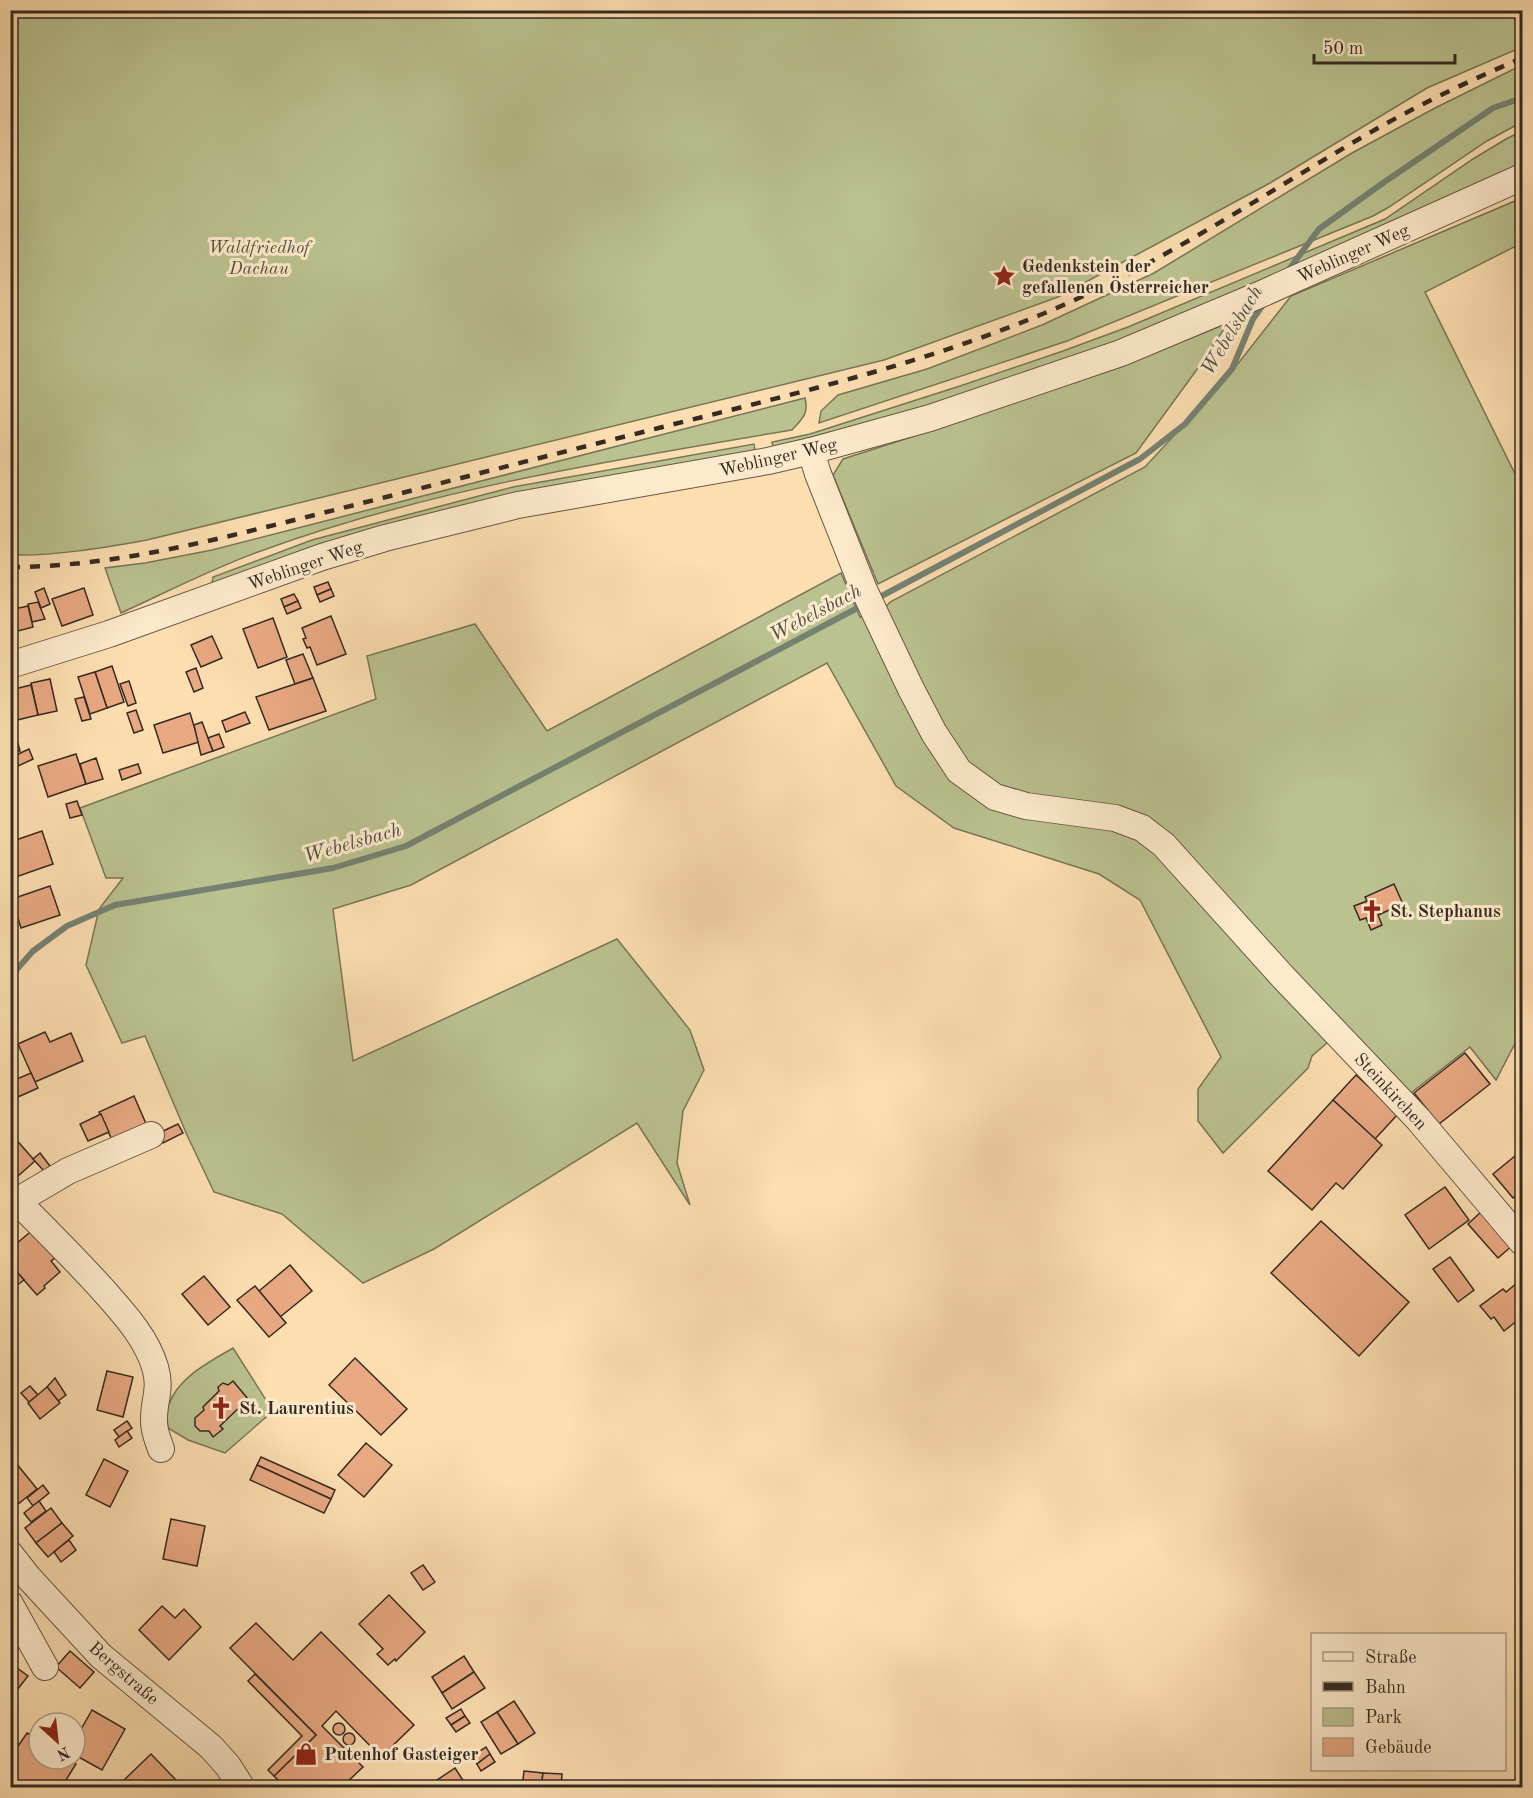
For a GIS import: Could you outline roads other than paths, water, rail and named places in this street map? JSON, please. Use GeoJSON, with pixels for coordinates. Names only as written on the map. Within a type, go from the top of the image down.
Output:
{"type":"FeatureCollection","features":[{"type":"Feature","properties":{"kind":"street","name":"Weblinger Weg"},"geometry":{"type":"LineString","coordinates":[[10,665],[108,634],[322,557],[384,538],[518,505],[687,476],[811,451],[930,418],[1121,353],[1259,295],[1522,177]]}},
{"type":"Feature","properties":{"kind":"street","name":"Steinkirchen"},"geometry":{"type":"LineString","coordinates":[[811,451],[818,474],[869,600],[934,733],[959,771],[995,797],[1026,806],[1116,818],[1142,828],[1164,845],[1283,977],[1418,1119],[1522,1242]]}},
{"type":"Feature","properties":{"kind":"street"},"geometry":{"type":"LineString","coordinates":[[150,1135],[68,1171],[14,1204],[80,1264],[134,1326],[146,1345],[159,1385],[154,1431],[161,1449]]}},
{"type":"Feature","properties":{"kind":"street","name":"Bergstraße"},"geometry":{"type":"LineString","coordinates":[[10,1554],[28,1577],[101,1656],[211,1747],[242,1788]]}},
{"type":"Feature","properties":{"kind":"street"},"geometry":{"type":"LineString","coordinates":[[10,1604],[45,1667]]}},
{"type":"Feature","properties":{"kind":"waterway","name":"Webelsbach"},"geometry":{"type":"LineString","coordinates":[[1287,272],[1319,229],[1493,108],[1522,98]]}},
{"type":"Feature","properties":{"kind":"waterway","name":"Webelsbach"},"geometry":{"type":"LineString","coordinates":[[874,600],[1140,459],[1185,424],[1232,369],[1253,319],[1265,302]]}},
{"type":"Feature","properties":{"kind":"waterway","name":"Webelsbach"},"geometry":{"type":"LineString","coordinates":[[10,977],[33,951],[67,926],[115,905],[333,868],[406,846],[865,604]]}},
{"type":"Feature","properties":{"kind":"railway"},"geometry":{"type":"LineString","coordinates":[[10,567],[63,565],[116,558],[221,538],[793,394],[943,351],[1040,315],[1126,275],[1389,122],[1522,58]]}},
{"type":"Feature","properties":{"kind":"place","name":"Gedenkstein der gefallenen Österreicher"},"geometry":{"type":"Point","coordinates":[1004,276]}},
{"type":"Feature","properties":{"kind":"place","name":"St. Stephanus"},"geometry":{"type":"Point","coordinates":[1372,911]}},
{"type":"Feature","properties":{"kind":"place","name":"St. Laurentius"},"geometry":{"type":"Point","coordinates":[221,1408]}},
{"type":"Feature","properties":{"kind":"place","name":"Putenhof Gasteiger"},"geometry":{"type":"Point","coordinates":[306,1754]}},
{"type":"Feature","properties":{"kind":"park label","name":"Waldfriedhof Dachau"},"geometry":{"type":"Point","coordinates":[259,257]}}]}
